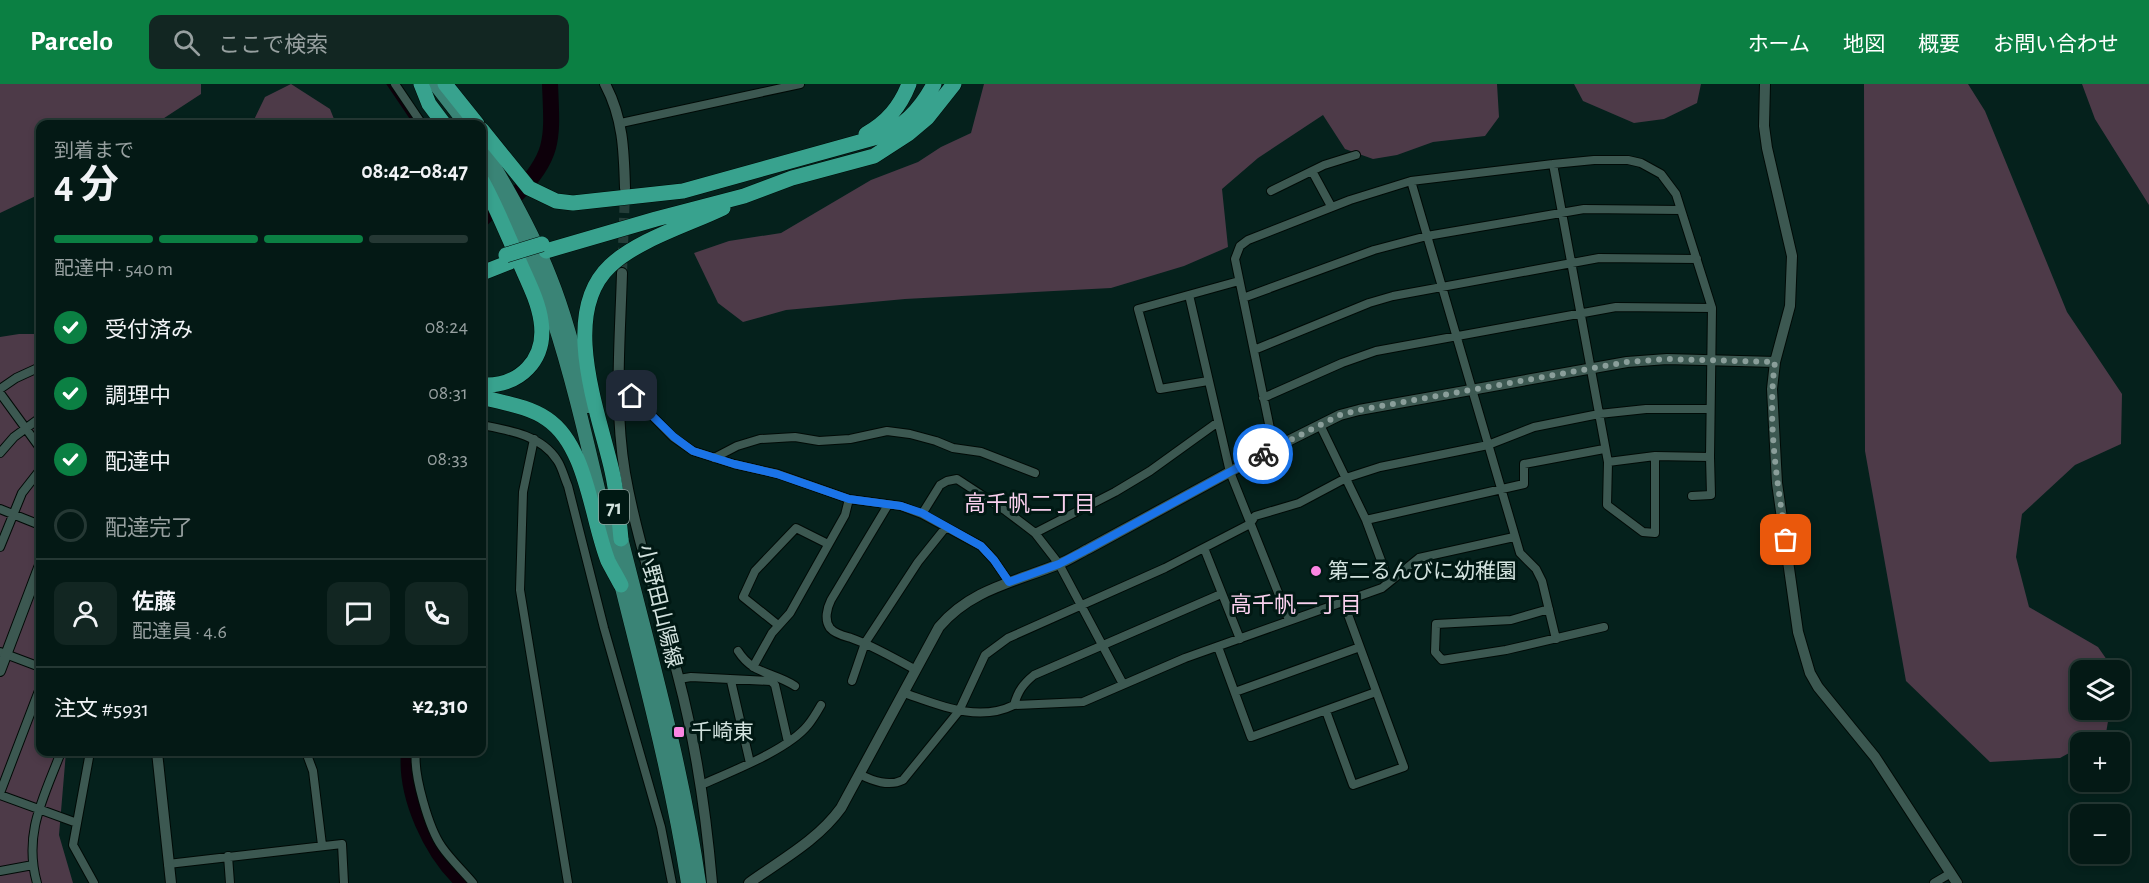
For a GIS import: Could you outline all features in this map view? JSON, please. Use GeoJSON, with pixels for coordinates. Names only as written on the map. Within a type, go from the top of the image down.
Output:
{"type":"FeatureCollection","features":[{"type":"Feature","properties":{"kind":"highway"},"geometry":{"type":"LineString","coordinates":[[421,84],[429,104],[441,120]]}},
{"type":"Feature","properties":{"kind":"highway"},"geometry":{"type":"LineString","coordinates":[[445,84],[474,120]]}},
{"type":"Feature","properties":{"kind":"highway"},"geometry":{"type":"LineString","coordinates":[[851,144],[882,125],[894,111],[909,84]]}},
{"type":"Feature","properties":{"kind":"highway"},"geometry":{"type":"LineString","coordinates":[[486,135],[529,188],[556,201],[584,203],[683,191],[892,131],[916,111],[934,84]]}},
{"type":"Feature","properties":{"kind":"highway"},"geometry":{"type":"LineString","coordinates":[[486,263],[744,196],[863,156],[892,141],[923,116],[943,84]]}},
{"type":"Feature","properties":{"kind":"highway"},"geometry":{"type":"LineString","coordinates":[[833,166],[873,156],[894,144],[927,118],[954,84]]}},
{"type":"Feature","properties":{"kind":"highway"},"geometry":{"type":"LineString","coordinates":[[544,248],[676,206],[746,173]]}},
{"type":"Feature","properties":{"kind":"highway"},"geometry":{"type":"LineString","coordinates":[[486,189],[528,282],[539,311],[542,332],[535,359],[524,372],[504,384],[486,385]]}},
{"type":"Feature","properties":{"kind":"highway"},"geometry":{"type":"LineString","coordinates":[[621,539],[613,475],[586,363],[584,326],[591,294],[609,266],[628,252],[744,196]]}},
{"type":"Feature","properties":{"kind":"highway"},"geometry":{"type":"LineString","coordinates":[[486,271],[508,258]]}},
{"type":"Feature","properties":{"kind":"highway"},"geometry":{"type":"LineString","coordinates":[[486,398],[545,418],[567,440],[584,482],[608,560],[621,585]]}},
{"type":"Feature","properties":{"kind":"main road"},"geometry":{"type":"LineString","coordinates":[[421,84],[449,120]]}},
{"type":"Feature","properties":{"kind":"main road"},"geometry":{"type":"LineString","coordinates":[[435,84],[463,120]]}},
{"type":"Feature","properties":{"kind":"main road","name":"小野田山陽線"},"geometry":{"type":"LineString","coordinates":[[486,153],[515,203],[550,277],[571,338],[681,781],[699,883]]}},
{"type":"Feature","properties":{"kind":"main road","name":"小野田山陽線"},"geometry":{"type":"LineString","coordinates":[[486,174],[506,207],[539,282],[568,372],[670,786],[688,883]]}},
{"type":"Feature","properties":{"kind":"street"},"geometry":{"type":"LineString","coordinates":[[395,84],[419,120]]}},
{"type":"Feature","properties":{"kind":"street"},"geometry":{"type":"LineString","coordinates":[[605,84],[621,123],[625,188]]}},
{"type":"Feature","properties":{"kind":"street"},"geometry":{"type":"LineString","coordinates":[[621,123],[800,84]]}},
{"type":"Feature","properties":{"kind":"street"},"geometry":{"type":"LineString","coordinates":[[1765,84],[1764,126],[1767,148],[1792,256],[1790,306],[1775,362],[1772,389],[1774,450],[1798,632],[1803,655],[1818,687],[1875,757],[1954,878],[1934,883]]}},
{"type":"Feature","properties":{"kind":"street"},"geometry":{"type":"LineString","coordinates":[[1272,191],[1312,171],[1356,155]]}},
{"type":"Feature","properties":{"kind":"street"},"geometry":{"type":"LineString","coordinates":[[1274,448],[1235,259],[1240,246],[1248,240],[1331,206],[1411,181],[1594,160],[1628,160],[1652,167],[1670,183],[1676,194],[1712,308],[1711,495],[1692,496]]}},
{"type":"Feature","properties":{"kind":"street"},"geometry":{"type":"LineString","coordinates":[[1553,164],[1608,462],[1607,505],[1643,532],[1655,533],[1654,456]]}},
{"type":"Feature","properties":{"kind":"street"},"geometry":{"type":"LineString","coordinates":[[1312,171],[1331,206]]}},
{"type":"Feature","properties":{"kind":"street"},"geometry":{"type":"LineString","coordinates":[[1411,181],[1514,537],[1520,553],[1536,569],[1542,580],[1556,639]]}},
{"type":"Feature","properties":{"kind":"street"},"geometry":{"type":"LineString","coordinates":[[1243,298],[1374,250],[1427,236],[1562,211],[1584,209],[1681,210]]}},
{"type":"Feature","properties":{"kind":"street"},"geometry":{"type":"LineString","coordinates":[[1254,350],[1369,303],[1393,296],[1599,258],[1697,259]]}},
{"type":"Feature","properties":{"kind":"street"},"geometry":{"type":"LineString","coordinates":[[622,273],[618,382],[625,472],[639,534],[679,679],[701,785],[712,883]]}},
{"type":"Feature","properties":{"kind":"street"},"geometry":{"type":"LineString","coordinates":[[1208,381],[1160,389],[1138,309],[1239,281]]}},
{"type":"Feature","properties":{"kind":"street"},"geometry":{"type":"LineString","coordinates":[[1189,295],[1230,472],[1289,620]]}},
{"type":"Feature","properties":{"kind":"street"},"geometry":{"type":"LineString","coordinates":[[1263,398],[1342,363],[1376,351],[1616,307],[1712,308]]}},
{"type":"Feature","properties":{"kind":"street"},"geometry":{"type":"LineString","coordinates":[[749,883],[817,835],[842,808],[939,627],[948,616],[975,596],[1059,564],[1340,415],[1472,388],[1627,362],[1667,359],[1775,362]]}},
{"type":"Feature","properties":{"kind":"street"},"geometry":{"type":"LineString","coordinates":[[36,369],[16,378],[0,391],[36,442]]}},
{"type":"Feature","properties":{"kind":"street"},"geometry":{"type":"LineString","coordinates":[[618,382],[674,437],[693,451],[777,474],[849,499],[901,506],[922,513],[981,546],[1009,582]]}},
{"type":"Feature","properties":{"kind":"street"},"geometry":{"type":"LineString","coordinates":[[860,774],[884,783],[895,784],[903,780],[958,711],[985,655],[994,646],[1165,568],[1250,524],[1255,516],[1299,502],[1346,478],[1380,467],[1488,445],[1534,427],[1599,414],[1646,409],[1710,410]]}},
{"type":"Feature","properties":{"kind":"street"},"geometry":{"type":"LineString","coordinates":[[0,453],[36,421]]}},
{"type":"Feature","properties":{"kind":"street"},"geometry":{"type":"LineString","coordinates":[[1035,533],[1115,492],[1150,471],[1218,422]]}},
{"type":"Feature","properties":{"kind":"street"},"geometry":{"type":"LineString","coordinates":[[1320,425],[1366,520],[1389,582]]}},
{"type":"Feature","properties":{"kind":"street"},"geometry":{"type":"LineString","coordinates":[[486,426],[513,431],[534,439],[556,458],[568,486],[604,628],[661,827],[672,883]]}},
{"type":"Feature","properties":{"kind":"street"},"geometry":{"type":"LineString","coordinates":[[714,458],[737,446],[760,440],[795,437],[819,441],[850,439],[887,431],[909,434],[953,448],[981,452],[1035,473]]}},
{"type":"Feature","properties":{"kind":"street"},"geometry":{"type":"LineString","coordinates":[[534,439],[523,492],[520,590],[568,883]]}},
{"type":"Feature","properties":{"kind":"street"},"geometry":{"type":"LineString","coordinates":[[1366,520],[1524,484],[1524,464],[1604,449]]}},
{"type":"Feature","properties":{"kind":"street"},"geometry":{"type":"LineString","coordinates":[[1608,462],[1654,456],[1710,457]]}},
{"type":"Feature","properties":{"kind":"street"},"geometry":{"type":"LineString","coordinates":[[0,547],[22,493],[36,475]]}},
{"type":"Feature","properties":{"kind":"street"},"geometry":{"type":"LineString","coordinates":[[922,513],[940,485],[957,479],[1035,533],[1059,564],[1104,644],[1123,684]]}},
{"type":"Feature","properties":{"kind":"street"},"geometry":{"type":"LineString","coordinates":[[753,667],[778,625],[790,613],[845,515],[849,499]]}},
{"type":"Feature","properties":{"kind":"street"},"geometry":{"type":"LineString","coordinates":[[888,505],[827,608],[827,620],[830,627],[837,633],[864,643],[916,670]]}},
{"type":"Feature","properties":{"kind":"street"},"geometry":{"type":"LineString","coordinates":[[0,509],[36,523]]}},
{"type":"Feature","properties":{"kind":"street"},"geometry":{"type":"LineString","coordinates":[[852,681],[864,643],[918,562],[946,527]]}},
{"type":"Feature","properties":{"kind":"street"},"geometry":{"type":"LineString","coordinates":[[778,625],[743,597],[755,571],[796,528],[828,544]]}},
{"type":"Feature","properties":{"kind":"street"},"geometry":{"type":"LineString","coordinates":[[904,693],[958,711],[990,712],[1004,710],[1014,705],[1083,702],[1218,646],[1382,588],[1419,558],[1514,537]]}},
{"type":"Feature","properties":{"kind":"street"},"geometry":{"type":"LineString","coordinates":[[1204,548],[1240,639]]}},
{"type":"Feature","properties":{"kind":"street"},"geometry":{"type":"LineString","coordinates":[[0,671],[3,653],[36,575]]}},
{"type":"Feature","properties":{"kind":"street"},"geometry":{"type":"LineString","coordinates":[[636,600],[656,594]]}},
{"type":"Feature","properties":{"kind":"street"},"geometry":{"type":"LineString","coordinates":[[1014,705],[1017,692],[1035,675],[1221,594]]}},
{"type":"Feature","properties":{"kind":"street"},"geometry":{"type":"LineString","coordinates":[[1326,711],[1353,785],[1404,767],[1343,601]]}},
{"type":"Feature","properties":{"kind":"street"},"geometry":{"type":"LineString","coordinates":[[1549,609],[1511,620],[1436,624],[1435,652],[1442,660],[1506,650],[1604,627]]}},
{"type":"Feature","properties":{"kind":"street"},"geometry":{"type":"LineString","coordinates":[[1218,646],[1251,737],[1376,692]]}},
{"type":"Feature","properties":{"kind":"street"},"geometry":{"type":"LineString","coordinates":[[1235,692],[1360,647]]}},
{"type":"Feature","properties":{"kind":"street"},"geometry":{"type":"LineString","coordinates":[[738,651],[745,662],[753,667],[784,679],[795,686]]}},
{"type":"Feature","properties":{"kind":"street"},"geometry":{"type":"LineString","coordinates":[[3,653],[36,665]]}},
{"type":"Feature","properties":{"kind":"street"},"geometry":{"type":"LineString","coordinates":[[679,679],[691,677],[731,681],[771,681],[775,685],[788,742]]}},
{"type":"Feature","properties":{"kind":"street"},"geometry":{"type":"LineString","coordinates":[[731,681],[750,763]]}},
{"type":"Feature","properties":{"kind":"street"},"geometry":{"type":"LineString","coordinates":[[36,699],[0,794],[77,823]]}},
{"type":"Feature","properties":{"kind":"street"},"geometry":{"type":"LineString","coordinates":[[701,785],[750,763],[788,742],[808,726],[821,705]]}},
{"type":"Feature","properties":{"kind":"street"},"geometry":{"type":"LineString","coordinates":[[37,883],[33,865],[32,835],[59,756]]}},
{"type":"Feature","properties":{"kind":"street"},"geometry":{"type":"LineString","coordinates":[[89,756],[73,845],[94,883]]}},
{"type":"Feature","properties":{"kind":"street"},"geometry":{"type":"LineString","coordinates":[[158,756],[171,883]]}},
{"type":"Feature","properties":{"kind":"street"},"geometry":{"type":"LineString","coordinates":[[308,756],[314,771],[322,845]]}},
{"type":"Feature","properties":{"kind":"street"},"geometry":{"type":"LineString","coordinates":[[416,756],[417,782],[440,845],[473,883]]}},
{"type":"Feature","properties":{"kind":"street"},"geometry":{"type":"LineString","coordinates":[[168,864],[342,844],[344,883]]}},
{"type":"Feature","properties":{"kind":"street"},"geometry":{"type":"LineString","coordinates":[[228,856],[230,883]]}},
{"type":"Feature","properties":{"kind":"street"},"geometry":{"type":"LineString","coordinates":[[0,871],[33,865]]}},
{"type":"Feature","properties":{"kind":"shaded area"},"geometry":{"type":"Polygon","coordinates":[[[0,84],[201,84],[201,94],[161,120],[36,120],[36,196],[0,213],[0,84]]]}},
{"type":"Feature","properties":{"kind":"shaded area"},"geometry":{"type":"Polygon","coordinates":[[[291,84],[330,109],[334,120],[254,120],[265,97],[291,84]]]}},
{"type":"Feature","properties":{"kind":"shaded area"},"geometry":{"type":"Polygon","coordinates":[[[984,84],[1497,84],[1499,117],[1485,136],[1433,142],[1397,155],[1373,159],[1345,149],[1323,115],[1258,158],[1222,189],[1228,247],[1184,266],[1111,288],[905,299],[786,310],[743,322],[718,303],[694,253],[729,241],[781,233],[871,180],[918,162],[941,147],[971,133],[984,84]]]}},
{"type":"Feature","properties":{"kind":"shaded area"},"geometry":{"type":"Polygon","coordinates":[[[1574,84],[1701,84],[1697,103],[1664,119],[1634,123],[1583,101],[1574,84]]]}},
{"type":"Feature","properties":{"kind":"shaded area"},"geometry":{"type":"Polygon","coordinates":[[[1864,84],[1968,84],[1985,111],[2067,312],[2122,394],[2121,444],[2075,465],[2022,514],[2016,557],[2029,607],[2098,647],[2107,660],[2070,660],[2070,720],[2108,720],[2106,732],[2070,732],[2070,752],[2060,758],[1990,762],[1906,681],[1865,451],[1864,84]]]}},
{"type":"Feature","properties":{"kind":"shaded area"},"geometry":{"type":"Polygon","coordinates":[[[2082,84],[2149,84],[2149,205],[2095,119],[2082,84]]]}},
{"type":"Feature","properties":{"kind":"shaded area"},"geometry":{"type":"Polygon","coordinates":[[[36,334],[36,756],[66,756],[59,835],[73,883],[0,883],[0,337],[36,334]]]}},
{"type":"Feature","properties":{"kind":"waterway"},"geometry":{"type":"LineString","coordinates":[[388,84],[412,120]]}},
{"type":"Feature","properties":{"kind":"waterway"},"geometry":{"type":"LineString","coordinates":[[517,194],[539,168],[549,144],[550,84]]}},
{"type":"Feature","properties":{"kind":"waterway"},"geometry":{"type":"LineString","coordinates":[[409,756],[411,787],[423,823],[441,856],[464,883]]}},
{"type":"Feature","properties":{"kind":"tunnel"},"geometry":{"type":"LineString","coordinates":[[622,273],[625,193]]}},
{"type":"Feature","properties":{"kind":"way so far"},"geometry":{"type":"LineString","coordinates":[[1263,454],[1340,415],[1511,381],[1590,367],[1667,359],[1775,362],[1772,389],[1774,450],[1786,540]]}},
{"type":"Feature","properties":{"kind":"place","name":"第二るんびに幼稚園"},"geometry":{"type":"Point","coordinates":[1316,571]}},
{"type":"Feature","properties":{"kind":"place","name":"千崎東"},"geometry":{"type":"Point","coordinates":[679,732]}},
{"type":"Feature","properties":{"kind":"district","name":"高千帆二丁目"},"geometry":{"type":"Point","coordinates":[1030,503]}},
{"type":"Feature","properties":{"kind":"district","name":"高千帆一丁目"},"geometry":{"type":"Point","coordinates":[1296,604]}},
{"type":"Feature","properties":{"kind":"route"},"geometry":{"type":"LineString","coordinates":[[632,396],[674,437],[693,451],[777,474],[849,499],[901,506],[922,513],[981,546],[1009,582],[1059,564],[1263,454]]}}]}
